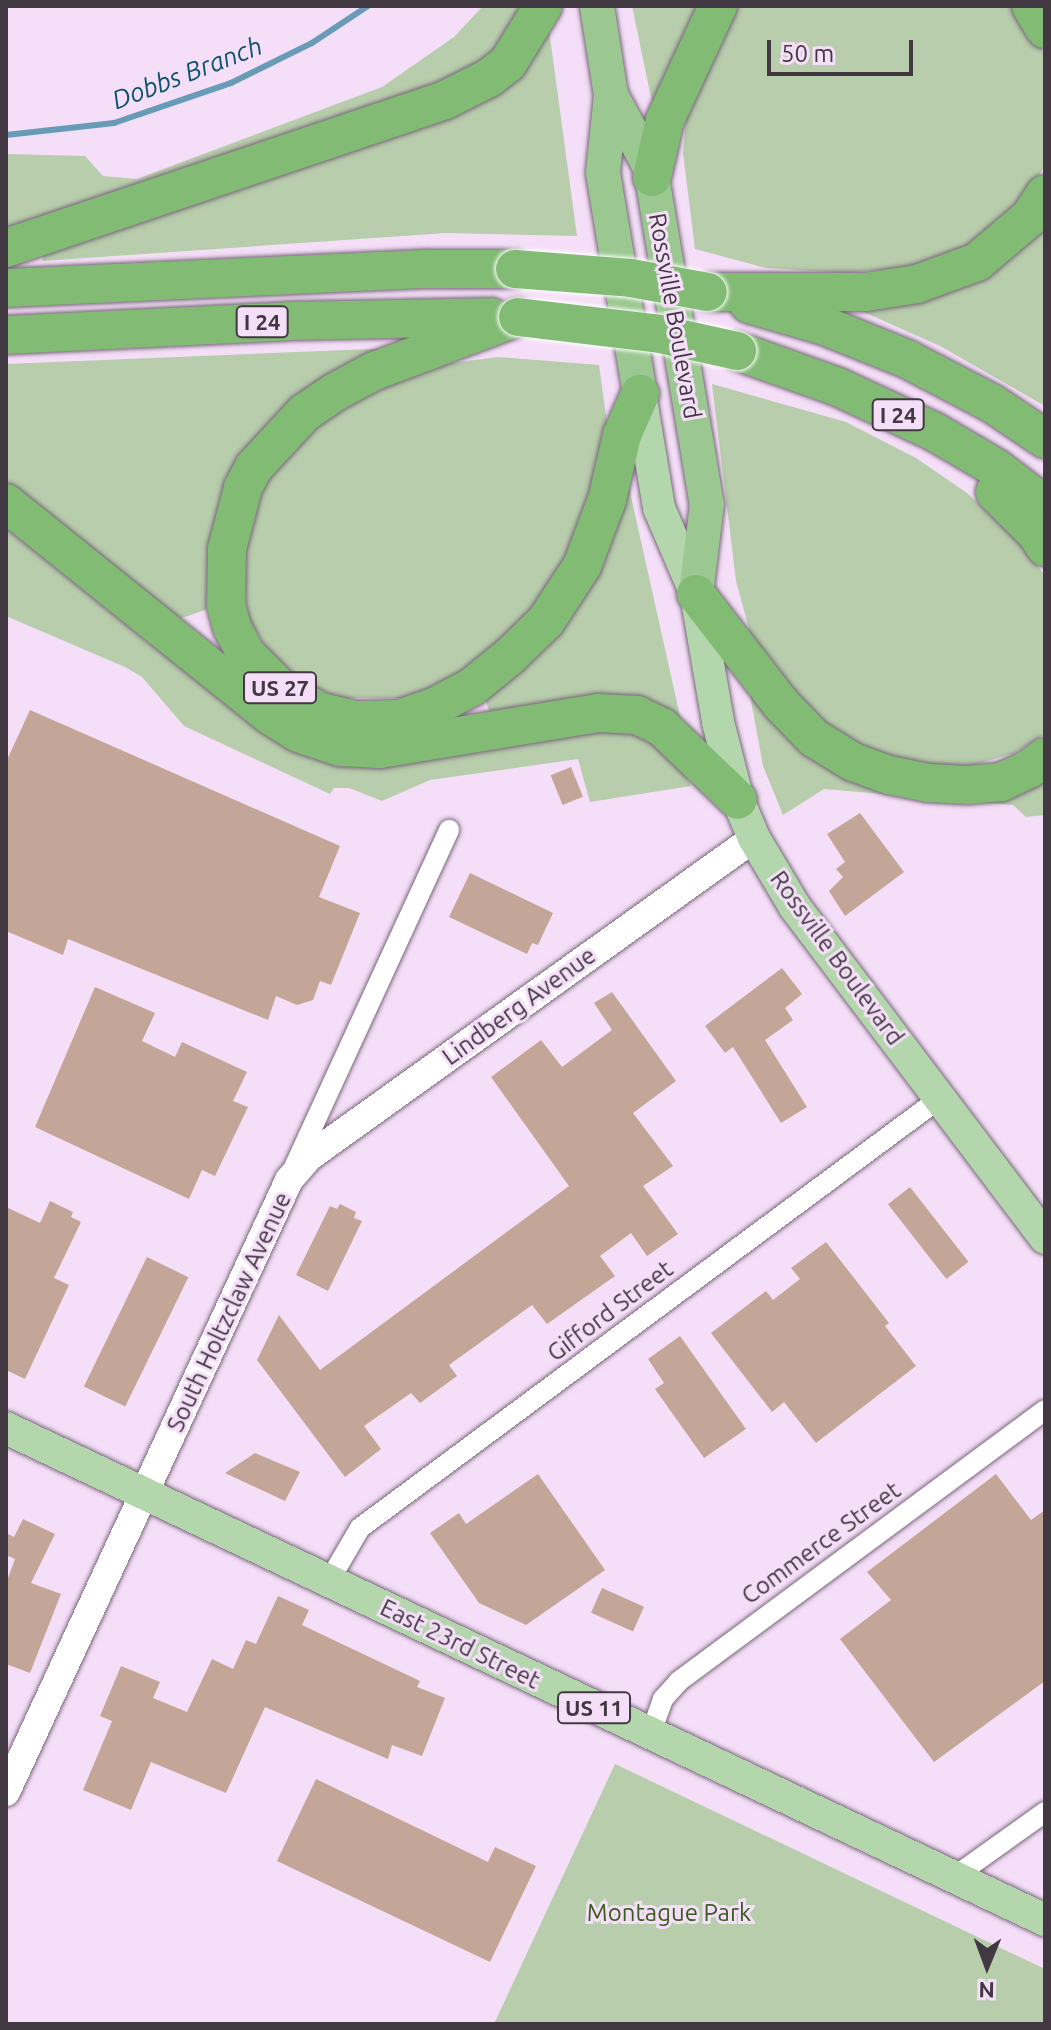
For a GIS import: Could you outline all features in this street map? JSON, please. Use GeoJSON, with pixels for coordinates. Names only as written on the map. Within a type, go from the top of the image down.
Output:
{"type":"FeatureCollection","features":[{"type":"Feature","properties":{"kind":"highway"},"geometry":{"type":"LineString","coordinates":[[6,248],[445,100],[489,78],[508,63],[543,6]]}},
{"type":"Feature","properties":{"kind":"highway","name":"Rossville Boulevard"},"geometry":{"type":"LineString","coordinates":[[597,6],[611,95],[603,173],[640,394]]}},
{"type":"Feature","properties":{"kind":"highway"},"geometry":{"type":"LineString","coordinates":[[652,177],[665,120],[718,6]]}},
{"type":"Feature","properties":{"kind":"highway"},"geometry":{"type":"LineString","coordinates":[[1031,6],[1045,29]]}},
{"type":"Feature","properties":{"kind":"highway","name":"Rossville Boulevard"},"geometry":{"type":"LineString","coordinates":[[611,95],[649,165],[652,177],[707,504],[696,594]]}},
{"type":"Feature","properties":{"kind":"highway"},"geometry":{"type":"LineString","coordinates":[[708,292],[866,292],[917,284],[977,262],[1030,217],[1045,194]]}},
{"type":"Feature","properties":{"kind":"highway","name":"I 24"},"geometry":{"type":"LineString","coordinates":[[6,288],[429,269],[515,269],[631,278],[708,292],[825,326],[907,359],[993,404],[1045,439]]}},
{"type":"Feature","properties":{"kind":"highway","name":"US 27"},"geometry":{"type":"LineString","coordinates":[[518,317],[374,371],[335,392],[305,412],[254,467],[243,488],[227,549],[226,605],[232,627],[246,654],[283,691],[321,712],[357,720],[399,719],[434,707],[472,687],[510,656],[546,621],[582,566],[607,500],[622,435],[640,394]]}},
{"type":"Feature","properties":{"kind":"highway","name":"I 24"},"geometry":{"type":"LineString","coordinates":[[6,335],[289,321],[518,317],[660,334],[737,351],[838,387],[933,431],[996,468],[1045,505]]}},
{"type":"Feature","properties":{"kind":"highway"},"geometry":{"type":"LineString","coordinates":[[933,431],[1036,533],[1045,547]]}},
{"type":"Feature","properties":{"kind":"highway"},"geometry":{"type":"LineString","coordinates":[[6,503],[271,716],[298,733],[340,747],[380,749],[598,713],[637,715],[662,727],[738,800]]}},
{"type":"Feature","properties":{"kind":"highway"},"geometry":{"type":"LineString","coordinates":[[696,594],[781,704],[814,738],[853,762],[889,775],[929,783],[967,785],[1001,782],[1029,769],[1045,757]]}},
{"type":"Feature","properties":{"kind":"main road","name":"Rossville Boulevard"},"geometry":{"type":"LineString","coordinates":[[640,394],[659,508],[696,594],[718,722],[738,800],[754,838],[795,907],[1045,1238]]}},
{"type":"Feature","properties":{"kind":"main road","name":"Lindberg Avenue"},"geometry":{"type":"LineString","coordinates":[[289,1180],[309,1157],[754,838]]}},
{"type":"Feature","properties":{"kind":"main road","name":"South Holtzclaw Avenue"},"geometry":{"type":"LineString","coordinates":[[6,1792],[289,1180]]}},
{"type":"Feature","properties":{"kind":"main road","name":"East 23rd Street"},"geometry":{"type":"LineString","coordinates":[[9,1436],[146,1492],[650,1735],[1045,1920]]}},
{"type":"Feature","properties":{"kind":"street","name":"South Holtzclaw Avenue"},"geometry":{"type":"LineString","coordinates":[[289,1180],[449,830]]}},
{"type":"Feature","properties":{"kind":"street","name":"Gifford Street"},"geometry":{"type":"LineString","coordinates":[[329,1581],[360,1528],[939,1099]]}},
{"type":"Feature","properties":{"kind":"street","name":"Commerce Street"},"geometry":{"type":"LineString","coordinates":[[650,1735],[663,1699],[679,1681],[1045,1410]]}},
{"type":"Feature","properties":{"kind":"street"},"geometry":{"type":"LineString","coordinates":[[954,1877],[1045,1812]]}},
{"type":"Feature","properties":{"kind":"green space"},"geometry":{"type":"Polygon","coordinates":[[[483,6],[535,6],[489,65],[6,234],[6,154],[85,156],[103,176],[137,179],[382,87],[454,37],[483,6]]]}},
{"type":"Feature","properties":{"kind":"green space"},"geometry":{"type":"Polygon","coordinates":[[[632,6],[705,6],[654,112],[632,6]]]}},
{"type":"Feature","properties":{"kind":"green space"},"geometry":{"type":"Polygon","coordinates":[[[731,6],[1018,6],[1033,26],[1045,57],[1045,166],[1019,206],[970,245],[914,267],[845,273],[766,268],[695,249],[683,153],[688,93],[731,6]]]}},
{"type":"Feature","properties":{"kind":"green space"},"geometry":{"type":"Polygon","coordinates":[[[549,30],[577,236],[446,233],[43,261],[41,246],[458,109],[549,30]]]}},
{"type":"Feature","properties":{"kind":"green space"},"geometry":{"type":"Polygon","coordinates":[[[1045,215],[1045,406],[940,346],[857,309],[1045,215]]]}},
{"type":"Feature","properties":{"kind":"green space"},"geometry":{"type":"Polygon","coordinates":[[[395,348],[281,420],[217,606],[173,621],[6,489],[6,364],[395,348]]]}},
{"type":"Feature","properties":{"kind":"green space"},"geometry":{"type":"Polygon","coordinates":[[[498,357],[599,365],[607,423],[593,503],[562,570],[514,635],[466,676],[403,698],[336,698],[279,668],[248,618],[241,557],[258,489],[289,444],[346,403],[437,365],[498,357]]]}},
{"type":"Feature","properties":{"kind":"green space"},"geometry":{"type":"Polygon","coordinates":[[[712,384],[846,422],[916,458],[967,493],[1021,544],[1045,576],[1045,734],[1014,753],[968,767],[924,767],[875,754],[820,724],[752,640],[736,581],[712,384]]]}},
{"type":"Feature","properties":{"kind":"green space"},"geometry":{"type":"Polygon","coordinates":[[[624,465],[684,734],[490,713],[483,693],[624,465]]]}},
{"type":"Feature","properties":{"kind":"green space"},"geometry":{"type":"Polygon","coordinates":[[[6,528],[159,651],[283,742],[622,731],[653,741],[681,768],[691,786],[590,802],[578,759],[430,780],[382,801],[349,788],[334,788],[330,794],[184,726],[142,677],[125,667],[6,616],[6,528]]]}},
{"type":"Feature","properties":{"kind":"green space"},"geometry":{"type":"Polygon","coordinates":[[[746,673],[849,770],[1045,768],[1045,815],[1026,817],[1013,805],[824,789],[783,815],[763,766],[746,673]]]}},
{"type":"Feature","properties":{"kind":"green space","name":"Montague Park"},"geometry":{"type":"Polygon","coordinates":[[[615,1764],[1045,1969],[1045,2024],[494,2024],[615,1764]]]}},
{"type":"Feature","properties":{"kind":"building"},"geometry":{"type":"Polygon","coordinates":[[[30,710],[340,846],[319,897],[360,913],[331,985],[320,981],[313,1000],[297,1005],[276,996],[268,1020],[68,939],[63,955],[6,931],[6,762],[30,710]]]}},
{"type":"Feature","properties":{"kind":"building"},"geometry":{"type":"Polygon","coordinates":[[[571,767],[583,797],[563,805],[551,775],[571,767]]]}},
{"type":"Feature","properties":{"kind":"building"},"geometry":{"type":"Polygon","coordinates":[[[860,813],[904,872],[845,916],[829,891],[843,877],[836,869],[845,862],[827,834],[860,813]]]}},
{"type":"Feature","properties":{"kind":"building"},"geometry":{"type":"Polygon","coordinates":[[[470,873],[553,913],[538,945],[532,943],[527,954],[449,917],[470,873]]]}},
{"type":"Feature","properties":{"kind":"building"},"geometry":{"type":"Polygon","coordinates":[[[782,968],[802,994],[785,1008],[793,1020],[765,1040],[807,1107],[781,1123],[733,1047],[725,1053],[705,1026],[782,968]]]}},
{"type":"Feature","properties":{"kind":"building"},"geometry":{"type":"Polygon","coordinates":[[[95,987],[155,1013],[142,1041],[175,1057],[182,1042],[247,1072],[233,1101],[248,1107],[215,1176],[202,1170],[189,1199],[35,1127],[95,987]]]}},
{"type":"Feature","properties":{"kind":"building"},"geometry":{"type":"Polygon","coordinates":[[[612,992],[676,1081],[633,1113],[673,1166],[643,1186],[678,1234],[647,1256],[631,1233],[600,1256],[615,1276],[547,1324],[532,1305],[449,1365],[457,1376],[420,1403],[411,1393],[364,1426],[381,1449],[345,1477],[257,1360],[279,1315],[320,1370],[569,1186],[491,1077],[541,1040],[562,1067],[612,1030],[594,1003],[612,992]]]}},
{"type":"Feature","properties":{"kind":"building"},"geometry":{"type":"Polygon","coordinates":[[[910,1187],[968,1262],[946,1279],[888,1204],[910,1187]]]}},
{"type":"Feature","properties":{"kind":"building"},"geometry":{"type":"Polygon","coordinates":[[[50,1201],[73,1212],[71,1217],[81,1222],[54,1278],[69,1285],[25,1379],[6,1370],[6,1207],[40,1223],[50,1201]]]}},
{"type":"Feature","properties":{"kind":"building"},"geometry":{"type":"Polygon","coordinates":[[[340,1204],[356,1212],[354,1218],[362,1221],[328,1291],[296,1275],[330,1206],[337,1209],[340,1204]]]}},
{"type":"Feature","properties":{"kind":"building"},"geometry":{"type":"Polygon","coordinates":[[[826,1242],[889,1323],[885,1326],[916,1366],[816,1443],[784,1402],[772,1412],[711,1333],[766,1291],[773,1300],[800,1279],[791,1268],[826,1242]]]}},
{"type":"Feature","properties":{"kind":"building"},"geometry":{"type":"Polygon","coordinates":[[[147,1257],[188,1277],[125,1407],[84,1386],[147,1257]]]}},
{"type":"Feature","properties":{"kind":"building"},"geometry":{"type":"Polygon","coordinates":[[[680,1336],[746,1429],[704,1458],[655,1389],[664,1383],[648,1359],[680,1336]]]}},
{"type":"Feature","properties":{"kind":"building"},"geometry":{"type":"Polygon","coordinates":[[[255,1453],[300,1472],[285,1501],[225,1473],[255,1453]]]}},
{"type":"Feature","properties":{"kind":"building"},"geometry":{"type":"Polygon","coordinates":[[[538,1474],[605,1570],[526,1625],[479,1603],[430,1533],[459,1513],[466,1524],[538,1474]]]}},
{"type":"Feature","properties":{"kind":"building"},"geometry":{"type":"Polygon","coordinates":[[[996,1474],[1031,1520],[1045,1510],[1045,1681],[934,1762],[840,1639],[891,1600],[867,1572],[996,1474]]]}},
{"type":"Feature","properties":{"kind":"building"},"geometry":{"type":"Polygon","coordinates":[[[23,1519],[55,1534],[31,1583],[61,1594],[30,1673],[6,1664],[6,1583],[15,1559],[6,1555],[6,1533],[14,1537],[23,1519]]]}},
{"type":"Feature","properties":{"kind":"building"},"geometry":{"type":"Polygon","coordinates":[[[602,1588],[644,1607],[633,1631],[591,1613],[602,1588]]]}},
{"type":"Feature","properties":{"kind":"building"},"geometry":{"type":"Polygon","coordinates":[[[278,1596],[309,1610],[302,1625],[420,1681],[417,1687],[445,1698],[422,1756],[392,1745],[388,1759],[265,1707],[226,1793],[151,1762],[131,1810],[83,1790],[112,1721],[100,1716],[121,1666],[160,1682],[153,1698],[187,1712],[212,1659],[233,1669],[246,1640],[256,1644],[278,1596]]]}},
{"type":"Feature","properties":{"kind":"building"},"geometry":{"type":"Polygon","coordinates":[[[316,1779],[488,1862],[495,1847],[536,1866],[490,1962],[277,1861],[316,1779]]]}},
{"type":"Feature","properties":{"kind":"waterway","name":"Dobbs Branch"},"geometry":{"type":"LineString","coordinates":[[6,135],[114,123],[231,83],[312,43],[368,6]]}}]}
